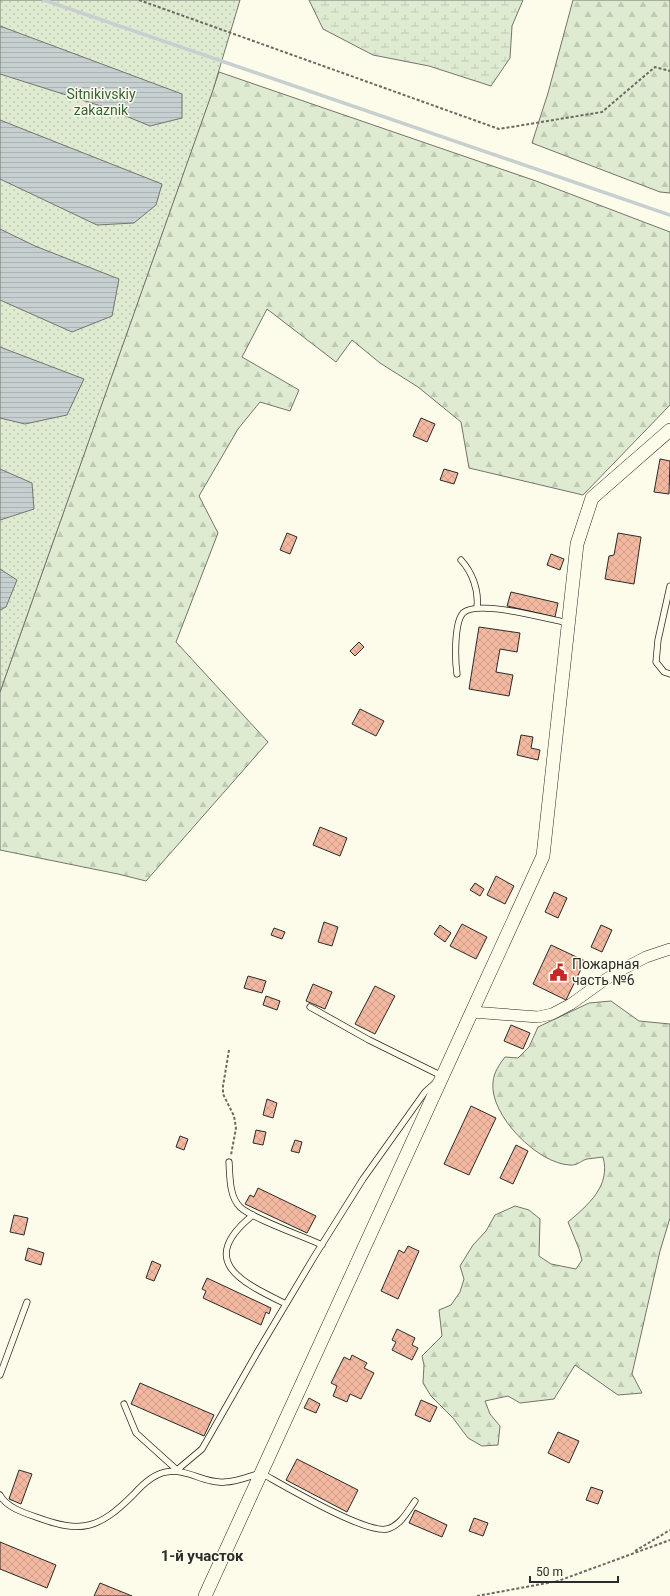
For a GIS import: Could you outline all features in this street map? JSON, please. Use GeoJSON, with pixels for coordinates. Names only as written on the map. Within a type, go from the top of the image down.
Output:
{"type":"FeatureCollection","features":[{"type":"Feature","properties":{"kind":"street"},"geometry":{"type":"LineString","coordinates":[[205,1596],[543,856],[577,544],[592,498],[670,430]]}},
{"type":"Feature","properties":{"kind":"street"},"geometry":{"type":"LineString","coordinates":[[472,1012],[538,1017],[552,1014],[570,1004],[603,981],[646,957],[670,949]]}},
{"type":"Feature","properties":{"kind":"lane"},"geometry":{"type":"LineString","coordinates":[[461,560],[467,567],[476,589],[477,607]]}},
{"type":"Feature","properties":{"kind":"lane"},"geometry":{"type":"LineString","coordinates":[[670,586],[658,640],[656,662],[664,672],[670,674]]}},
{"type":"Feature","properties":{"kind":"lane"},"geometry":{"type":"LineString","coordinates":[[457,674],[456,645],[460,620],[462,614],[469,609],[477,607],[499,609],[568,623]]}},
{"type":"Feature","properties":{"kind":"lane"},"geometry":{"type":"LineString","coordinates":[[0,1495],[2,1500],[25,1513],[64,1527],[89,1525],[107,1517],[150,1480],[164,1472],[177,1470],[202,1450],[286,1304],[363,1180],[425,1092],[443,1075],[428,1070],[375,1044],[310,1007]]}},
{"type":"Feature","properties":{"kind":"lane"},"geometry":{"type":"LineString","coordinates":[[229,1162],[233,1195],[240,1207],[253,1215],[322,1245]]}},
{"type":"Feature","properties":{"kind":"lane"},"geometry":{"type":"LineString","coordinates":[[253,1215],[240,1226],[230,1240],[225,1256],[230,1268],[240,1279],[286,1304]]}},
{"type":"Feature","properties":{"kind":"lane"},"geometry":{"type":"LineString","coordinates":[[0,1375],[27,1302]]}},
{"type":"Feature","properties":{"kind":"lane"},"geometry":{"type":"LineString","coordinates":[[124,1404],[136,1433],[177,1470],[206,1480],[225,1483],[261,1473],[334,1512],[379,1529],[388,1529],[401,1521],[415,1501]]}},
{"type":"Feature","properties":{"kind":"path"},"geometry":{"type":"LineString","coordinates":[[139,0],[499,129],[602,112],[655,67],[670,71]]}},
{"type":"Feature","properties":{"kind":"path"},"geometry":{"type":"LineString","coordinates":[[229,1050],[223,1094],[234,1116],[236,1128],[229,1162]]}},
{"type":"Feature","properties":{"kind":"path"},"geometry":{"type":"LineString","coordinates":[[632,1553],[670,1530]]}},
{"type":"Feature","properties":{"kind":"path"},"geometry":{"type":"LineString","coordinates":[[477,1596],[558,1580],[670,1540]]}},
{"type":"Feature","properties":{"kind":"green space","name":"Sitnikivskiy zakaznik"},"geometry":{"type":"Polygon","coordinates":[[[0,0],[240,0],[213,90],[0,692],[0,0]]]}},
{"type":"Feature","properties":{"kind":"green space"},"geometry":{"type":"Polygon","coordinates":[[[309,0],[523,0],[512,26],[510,58],[491,86],[429,66],[373,55],[323,29],[309,0]]]}},
{"type":"Feature","properties":{"kind":"green space"},"geometry":{"type":"Polygon","coordinates":[[[573,0],[670,0],[670,193],[660,192],[532,143],[548,93],[573,0]]]}},
{"type":"Feature","properties":{"kind":"green space"},"geometry":{"type":"Polygon","coordinates":[[[219,72],[536,181],[670,232],[670,405],[583,495],[469,468],[461,422],[418,387],[380,363],[352,340],[336,362],[267,309],[242,357],[299,390],[290,411],[260,402],[238,429],[199,496],[218,533],[176,642],[268,742],[146,881],[0,850],[0,692],[219,72]]]}},
{"type":"Feature","properties":{"kind":"green space"},"geometry":{"type":"Polygon","coordinates":[[[611,1001],[639,1021],[670,1024],[670,1218],[660,1251],[632,1374],[642,1393],[618,1395],[575,1365],[554,1399],[520,1403],[508,1396],[485,1401],[490,1414],[500,1426],[498,1445],[482,1446],[468,1438],[453,1418],[431,1396],[423,1383],[424,1365],[422,1356],[442,1336],[439,1310],[451,1305],[460,1292],[464,1279],[460,1266],[473,1245],[486,1231],[495,1215],[515,1206],[529,1210],[540,1219],[539,1256],[551,1264],[576,1269],[582,1260],[568,1222],[590,1202],[596,1194],[604,1177],[605,1167],[603,1157],[587,1159],[575,1165],[570,1165],[557,1162],[544,1156],[531,1147],[518,1136],[499,1109],[494,1095],[494,1075],[505,1057],[518,1058],[529,1047],[538,1027],[589,1003],[611,1001]]]}},
{"type":"Feature","properties":{"kind":"shaded area"},"geometry":{"type":"Polygon","coordinates":[[[0,26],[182,94],[182,118],[150,126],[104,107],[0,74],[0,26]]]}},
{"type":"Feature","properties":{"kind":"shaded area"},"geometry":{"type":"Polygon","coordinates":[[[0,120],[162,184],[156,205],[134,223],[97,225],[0,179],[0,120]]]}},
{"type":"Feature","properties":{"kind":"shaded area"},"geometry":{"type":"Polygon","coordinates":[[[0,229],[35,246],[119,279],[112,316],[72,332],[0,300],[0,229]]]}},
{"type":"Feature","properties":{"kind":"shaded area"},"geometry":{"type":"Polygon","coordinates":[[[0,347],[84,379],[67,415],[25,424],[0,418],[0,347]]]}},
{"type":"Feature","properties":{"kind":"shaded area"},"geometry":{"type":"Polygon","coordinates":[[[0,469],[32,483],[34,509],[0,520],[0,469]]]}},
{"type":"Feature","properties":{"kind":"shaded area"},"geometry":{"type":"Polygon","coordinates":[[[0,569],[17,580],[6,607],[0,610],[0,569]]]}},
{"type":"Feature","properties":{"kind":"building"},"geometry":{"type":"Polygon","coordinates":[[[421,418],[435,424],[427,442],[413,436],[421,418]]]}},
{"type":"Feature","properties":{"kind":"building"},"geometry":{"type":"Polygon","coordinates":[[[660,459],[670,461],[669,494],[654,492],[660,459]]]}},
{"type":"Feature","properties":{"kind":"building"},"geometry":{"type":"Polygon","coordinates":[[[444,469],[458,473],[454,484],[440,480],[444,469]]]}},
{"type":"Feature","properties":{"kind":"building"},"geometry":{"type":"Polygon","coordinates":[[[287,533],[297,537],[290,554],[280,550],[287,533]]]}},
{"type":"Feature","properties":{"kind":"building"},"geometry":{"type":"Polygon","coordinates":[[[618,533],[641,537],[634,584],[605,579],[609,556],[614,555],[618,533]]]}},
{"type":"Feature","properties":{"kind":"building"},"geometry":{"type":"Polygon","coordinates":[[[551,554],[564,559],[560,570],[547,565],[551,554]]]}},
{"type":"Feature","properties":{"kind":"building"},"geometry":{"type":"Polygon","coordinates":[[[511,592],[558,603],[555,617],[507,606],[511,592]]]}},
{"type":"Feature","properties":{"kind":"building"},"geometry":{"type":"Polygon","coordinates":[[[479,627],[520,633],[517,652],[500,649],[496,672],[513,675],[509,696],[469,689],[479,627]]]}},
{"type":"Feature","properties":{"kind":"building"},"geometry":{"type":"Polygon","coordinates":[[[359,642],[364,647],[355,656],[350,651],[359,642]]]}},
{"type":"Feature","properties":{"kind":"building"},"geometry":{"type":"Polygon","coordinates":[[[360,709],[384,721],[376,736],[352,724],[360,709]]]}},
{"type":"Feature","properties":{"kind":"building"},"geometry":{"type":"Polygon","coordinates":[[[521,735],[533,737],[531,748],[540,750],[538,760],[517,755],[521,735]]]}},
{"type":"Feature","properties":{"kind":"building"},"geometry":{"type":"Polygon","coordinates":[[[320,827],[347,838],[340,856],[313,845],[320,827]]]}},
{"type":"Feature","properties":{"kind":"building"},"geometry":{"type":"Polygon","coordinates":[[[496,876],[514,886],[505,904],[487,895],[496,876]]]}},
{"type":"Feature","properties":{"kind":"building"},"geometry":{"type":"Polygon","coordinates":[[[475,883],[484,889],[480,896],[470,890],[475,883]]]}},
{"type":"Feature","properties":{"kind":"building"},"geometry":{"type":"Polygon","coordinates":[[[554,892],[567,898],[558,918],[545,912],[554,892]]]}},
{"type":"Feature","properties":{"kind":"building"},"geometry":{"type":"Polygon","coordinates":[[[324,922],[338,927],[332,946],[318,942],[324,922]]]}},
{"type":"Feature","properties":{"kind":"building"},"geometry":{"type":"Polygon","coordinates":[[[462,924],[487,937],[476,959],[450,946],[462,924]]]}},
{"type":"Feature","properties":{"kind":"building"},"geometry":{"type":"Polygon","coordinates":[[[440,925],[451,933],[445,942],[434,934],[440,925]]]}},
{"type":"Feature","properties":{"kind":"building"},"geometry":{"type":"Polygon","coordinates":[[[601,925],[612,930],[602,952],[591,947],[601,925]]]}},
{"type":"Feature","properties":{"kind":"building"},"geometry":{"type":"Polygon","coordinates":[[[274,928],[285,932],[282,939],[271,935],[274,928]]]}},
{"type":"Feature","properties":{"kind":"building","name":"Пожарная часть №6"},"geometry":{"type":"Polygon","coordinates":[[[551,945],[585,961],[566,1000],[533,984],[551,945]]]}},
{"type":"Feature","properties":{"kind":"building"},"geometry":{"type":"Polygon","coordinates":[[[248,976],[266,981],[262,993],[244,988],[248,976]]]}},
{"type":"Feature","properties":{"kind":"building"},"geometry":{"type":"Polygon","coordinates":[[[313,984],[332,992],[325,1009],[306,1001],[313,984]]]}},
{"type":"Feature","properties":{"kind":"building"},"geometry":{"type":"Polygon","coordinates":[[[375,986],[395,996],[375,1034],[355,1024],[375,986]]]}},
{"type":"Feature","properties":{"kind":"building"},"geometry":{"type":"Polygon","coordinates":[[[266,996],[280,1001],[277,1010],[263,1005],[266,996]]]}},
{"type":"Feature","properties":{"kind":"building"},"geometry":{"type":"Polygon","coordinates":[[[511,1025],[530,1033],[523,1049],[504,1041],[511,1025]]]}},
{"type":"Feature","properties":{"kind":"building"},"geometry":{"type":"Polygon","coordinates":[[[267,1099],[277,1103],[273,1118],[263,1115],[267,1099]]]}},
{"type":"Feature","properties":{"kind":"building"},"geometry":{"type":"Polygon","coordinates":[[[471,1106],[496,1118],[469,1175],[444,1164],[471,1106]]]}},
{"type":"Feature","properties":{"kind":"building"},"geometry":{"type":"Polygon","coordinates":[[[256,1130],[266,1132],[263,1145],[253,1143],[256,1130]]]}},
{"type":"Feature","properties":{"kind":"building"},"geometry":{"type":"Polygon","coordinates":[[[180,1136],[188,1139],[184,1150],[176,1147],[180,1136]]]}},
{"type":"Feature","properties":{"kind":"building"},"geometry":{"type":"Polygon","coordinates":[[[295,1140],[302,1142],[299,1153],[291,1151],[295,1140]]]}},
{"type":"Feature","properties":{"kind":"building"},"geometry":{"type":"Polygon","coordinates":[[[516,1145],[528,1151],[513,1184],[500,1178],[516,1145]]]}},
{"type":"Feature","properties":{"kind":"building"},"geometry":{"type":"Polygon","coordinates":[[[258,1188],[316,1216],[307,1233],[245,1204],[250,1195],[254,1197],[258,1188]]]}},
{"type":"Feature","properties":{"kind":"building"},"geometry":{"type":"Polygon","coordinates":[[[14,1215],[28,1218],[24,1235],[10,1232],[14,1215]]]}},
{"type":"Feature","properties":{"kind":"building"},"geometry":{"type":"Polygon","coordinates":[[[408,1246],[419,1251],[398,1299],[381,1291],[399,1250],[404,1253],[408,1246]]]}},
{"type":"Feature","properties":{"kind":"building"},"geometry":{"type":"Polygon","coordinates":[[[28,1248],[44,1253],[41,1265],[25,1260],[28,1248]]]}},
{"type":"Feature","properties":{"kind":"building"},"geometry":{"type":"Polygon","coordinates":[[[152,1261],[161,1265],[154,1281],[146,1278],[152,1261]]]}},
{"type":"Feature","properties":{"kind":"building"},"geometry":{"type":"Polygon","coordinates":[[[207,1278],[271,1308],[269,1314],[266,1312],[261,1325],[203,1298],[206,1291],[202,1289],[207,1278]]]}},
{"type":"Feature","properties":{"kind":"building"},"geometry":{"type":"Polygon","coordinates":[[[397,1329],[415,1338],[412,1345],[418,1348],[412,1360],[392,1350],[396,1342],[392,1340],[397,1329]]]}},
{"type":"Feature","properties":{"kind":"building"},"geometry":{"type":"Polygon","coordinates":[[[352,1355],[367,1363],[364,1368],[374,1373],[361,1399],[350,1394],[347,1402],[333,1396],[337,1386],[331,1383],[344,1357],[350,1360],[352,1355]]]}},
{"type":"Feature","properties":{"kind":"building"},"geometry":{"type":"Polygon","coordinates":[[[140,1383],[214,1415],[204,1436],[131,1404],[140,1383]]]}},
{"type":"Feature","properties":{"kind":"building"},"geometry":{"type":"Polygon","coordinates":[[[309,1398],[320,1404],[316,1413],[304,1408],[309,1398]]]}},
{"type":"Feature","properties":{"kind":"building"},"geometry":{"type":"Polygon","coordinates":[[[421,1400],[437,1407],[430,1422],[415,1415],[421,1400]]]}},
{"type":"Feature","properties":{"kind":"building"},"geometry":{"type":"Polygon","coordinates":[[[558,1432],[579,1441],[569,1463],[548,1453],[558,1432]]]}},
{"type":"Feature","properties":{"kind":"building"},"geometry":{"type":"Polygon","coordinates":[[[297,1459],[358,1490],[347,1512],[286,1480],[297,1459]]]}},
{"type":"Feature","properties":{"kind":"building"},"geometry":{"type":"Polygon","coordinates":[[[19,1470],[32,1474],[21,1504],[9,1499],[19,1470]]]}},
{"type":"Feature","properties":{"kind":"building"},"geometry":{"type":"Polygon","coordinates":[[[591,1487],[603,1491],[598,1504],[586,1500],[591,1487]]]}},
{"type":"Feature","properties":{"kind":"building"},"geometry":{"type":"Polygon","coordinates":[[[415,1510],[447,1525],[442,1537],[409,1523],[415,1510]]]}},
{"type":"Feature","properties":{"kind":"building"},"geometry":{"type":"Polygon","coordinates":[[[474,1518],[488,1523],[483,1536],[469,1531],[474,1518]]]}},
{"type":"Feature","properties":{"kind":"building"},"geometry":{"type":"Polygon","coordinates":[[[0,1542],[56,1565],[47,1588],[0,1569],[0,1542]]]}},
{"type":"Feature","properties":{"kind":"building"},"geometry":{"type":"Polygon","coordinates":[[[100,1583],[132,1596],[94,1596],[100,1583]]]}},
{"type":"Feature","properties":{"kind":"waterway"},"geometry":{"type":"LineString","coordinates":[[44,0],[670,215]]}},
{"type":"Feature","properties":{"kind":"place","name":"Пожарная часть №6"},"geometry":{"type":"Point","coordinates":[559,972]}},
{"type":"Feature","properties":{"kind":"district","name":"1-й участок"},"geometry":{"type":"Point","coordinates":[202,1556]}}]}
